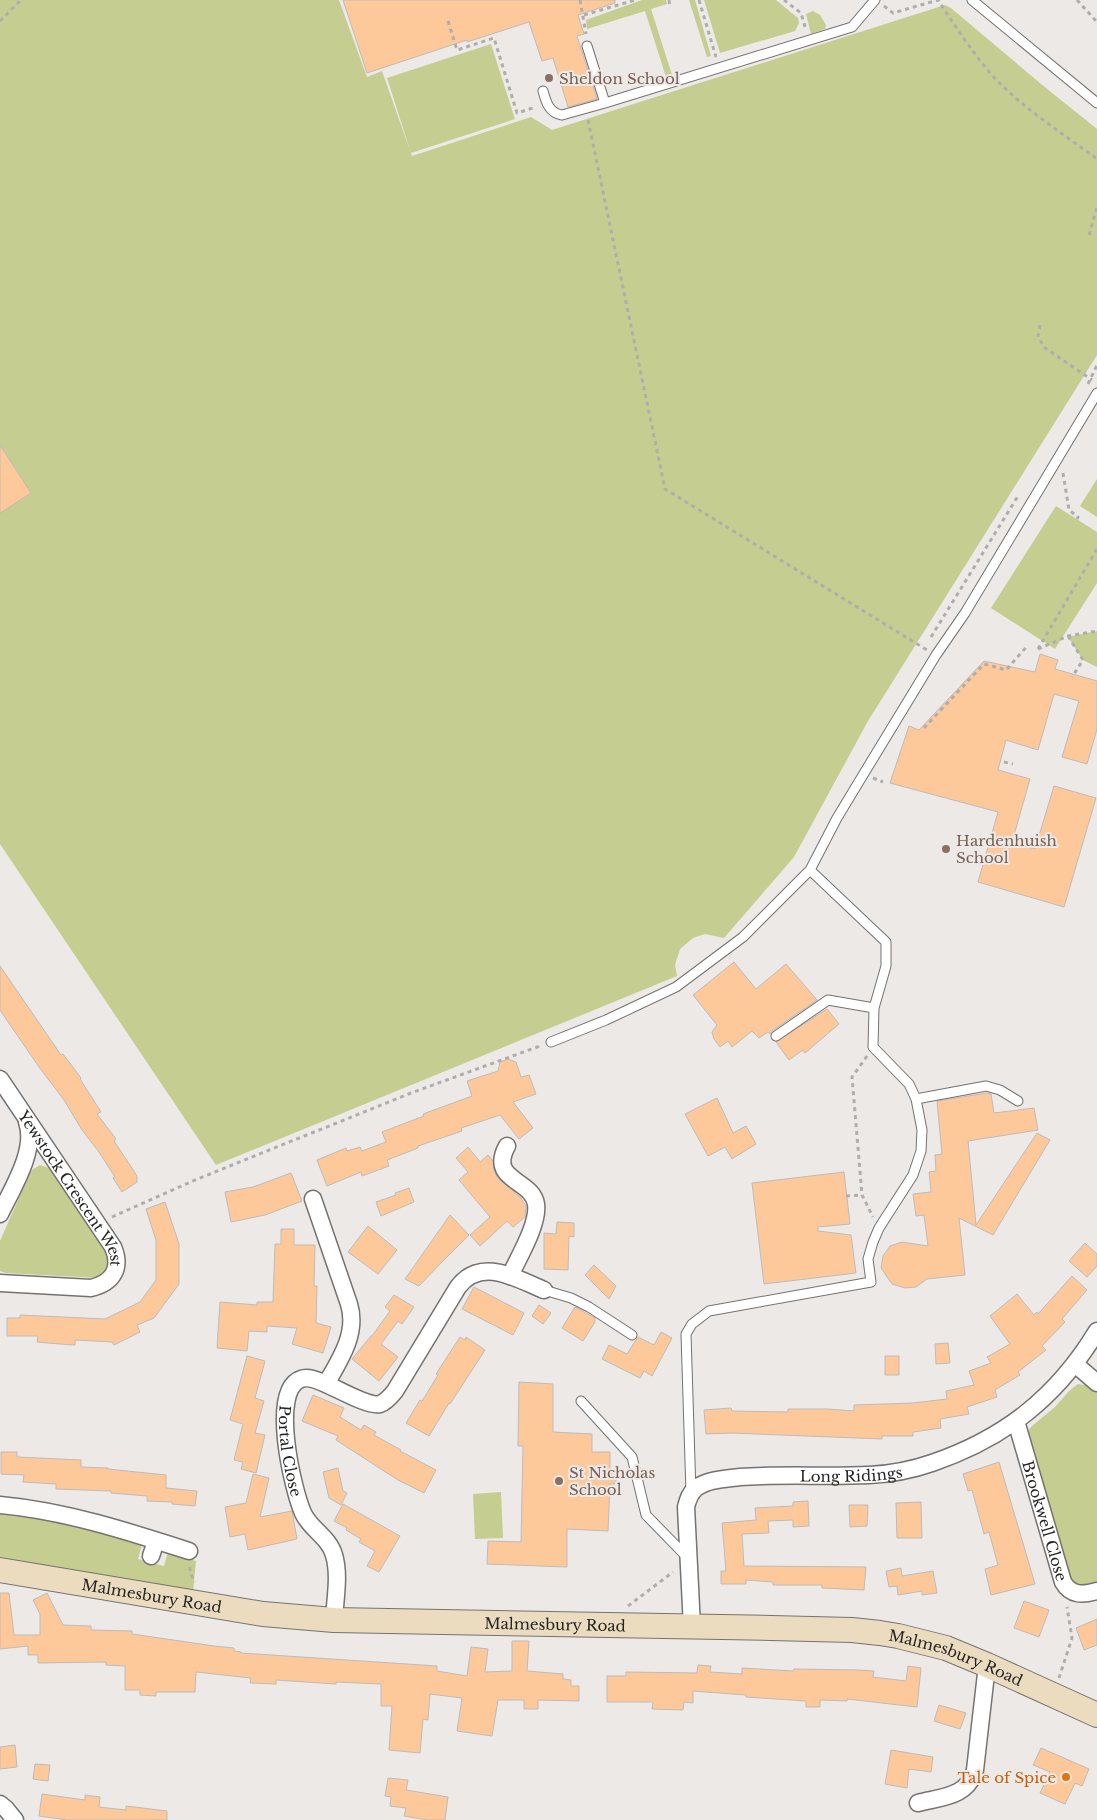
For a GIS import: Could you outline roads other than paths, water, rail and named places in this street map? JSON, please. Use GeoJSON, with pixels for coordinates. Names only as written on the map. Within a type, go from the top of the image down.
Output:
{"type":"FeatureCollection","features":[{"type":"Feature","properties":{"kind":"main road","name":"Malmesbury Road"},"geometry":{"type":"LineString","coordinates":[[0,1570],[263,1614],[334,1620],[843,1630],[880,1633],[946,1648],[1097,1715]]}},
{"type":"Feature","properties":{"kind":"street","name":"Yewstock Crescent West"},"geometry":{"type":"LineString","coordinates":[[0,1079],[114,1247],[116,1254],[116,1266],[113,1274],[105,1284],[91,1288],[0,1283]]}},
{"type":"Feature","properties":{"kind":"street"},"geometry":{"type":"LineString","coordinates":[[0,1214],[28,1152],[30,1133],[26,1118]]}},
{"type":"Feature","properties":{"kind":"street"},"geometry":{"type":"LineString","coordinates":[[507,1146],[502,1158],[502,1166],[513,1180],[531,1193],[536,1206],[531,1229],[510,1276]]}},
{"type":"Feature","properties":{"kind":"street"},"geometry":{"type":"LineString","coordinates":[[312,1199],[352,1318],[347,1344],[326,1384],[368,1403],[375,1405],[382,1403],[395,1391],[466,1278],[474,1273],[486,1271],[501,1273],[544,1290]]}},
{"type":"Feature","properties":{"kind":"street","name":"Long Ridings"},"geometry":{"type":"LineString","coordinates":[[691,1494],[699,1486],[719,1479],[771,1475],[868,1475],[907,1470],[970,1448],[1016,1422],[1052,1390],[1075,1364],[1097,1331]]}},
{"type":"Feature","properties":{"kind":"street"},"geometry":{"type":"LineString","coordinates":[[1075,1364],[1097,1383]]}},
{"type":"Feature","properties":{"kind":"street","name":"Portal Close"},"geometry":{"type":"LineString","coordinates":[[326,1384],[308,1378],[294,1383],[286,1405],[284,1430],[288,1458],[300,1507],[307,1520],[326,1539],[334,1556],[337,1575],[334,1620]]}},
{"type":"Feature","properties":{"kind":"street","name":"Brookwell Close"},"geometry":{"type":"LineString","coordinates":[[1016,1422],[1064,1582],[1068,1589],[1074,1593],[1084,1594],[1097,1591]]}},
{"type":"Feature","properties":{"kind":"street"},"geometry":{"type":"LineString","coordinates":[[691,1494],[686,1511],[692,1627]]}},
{"type":"Feature","properties":{"kind":"street"},"geometry":{"type":"LineString","coordinates":[[0,1505],[86,1519],[154,1548],[189,1551]]}},
{"type":"Feature","properties":{"kind":"street"},"geometry":{"type":"LineString","coordinates":[[918,1803],[960,1792],[968,1786],[974,1777],[987,1665]]}},
{"type":"Feature","properties":{"kind":"street"},"geometry":{"type":"LineString","coordinates":[[0,1804],[15,1820]]}},
{"type":"Feature","properties":{"kind":"lane"},"geometry":{"type":"LineString","coordinates":[[543,92],[547,104],[552,111],[562,115],[852,27],[875,0]]}},
{"type":"Feature","properties":{"kind":"lane"},"geometry":{"type":"LineString","coordinates":[[972,0],[1097,103]]}},
{"type":"Feature","properties":{"kind":"lane"},"geometry":{"type":"LineString","coordinates":[[587,46],[605,103]]}},
{"type":"Feature","properties":{"kind":"lane"},"geometry":{"type":"LineString","coordinates":[[551,1042],[606,1020],[676,987],[743,937],[810,870],[837,818],[936,655],[970,604],[1097,393]]}},
{"type":"Feature","properties":{"kind":"lane"},"geometry":{"type":"LineString","coordinates":[[691,1494],[686,1334],[692,1324],[709,1311],[871,1282],[868,1259],[879,1228],[913,1175],[921,1151],[922,1130],[916,1099],[909,1084],[873,1047],[874,1008],[886,966],[886,942],[810,870]]}},
{"type":"Feature","properties":{"kind":"lane"},"geometry":{"type":"LineString","coordinates":[[776,1036],[828,1000],[874,1008]]}},
{"type":"Feature","properties":{"kind":"lane"},"geometry":{"type":"LineString","coordinates":[[916,1099],[986,1086],[1000,1090],[1018,1100]]}},
{"type":"Feature","properties":{"kind":"lane"},"geometry":{"type":"LineString","coordinates":[[544,1290],[571,1298],[632,1335]]}},
{"type":"Feature","properties":{"kind":"lane"},"geometry":{"type":"LineString","coordinates":[[581,1401],[632,1457],[646,1515],[689,1559]]}},
{"type":"Feature","properties":{"kind":"place","name":"Sheldon School"},"geometry":{"type":"Point","coordinates":[549,78]}},
{"type":"Feature","properties":{"kind":"place","name":"Hardenhuish School"},"geometry":{"type":"Point","coordinates":[946,849]}},
{"type":"Feature","properties":{"kind":"place","name":"St Nicholas School"},"geometry":{"type":"Point","coordinates":[559,1481]}},
{"type":"Feature","properties":{"kind":"place","name":"Tale of Spice"},"geometry":{"type":"Point","coordinates":[1066,1777]}}]}
